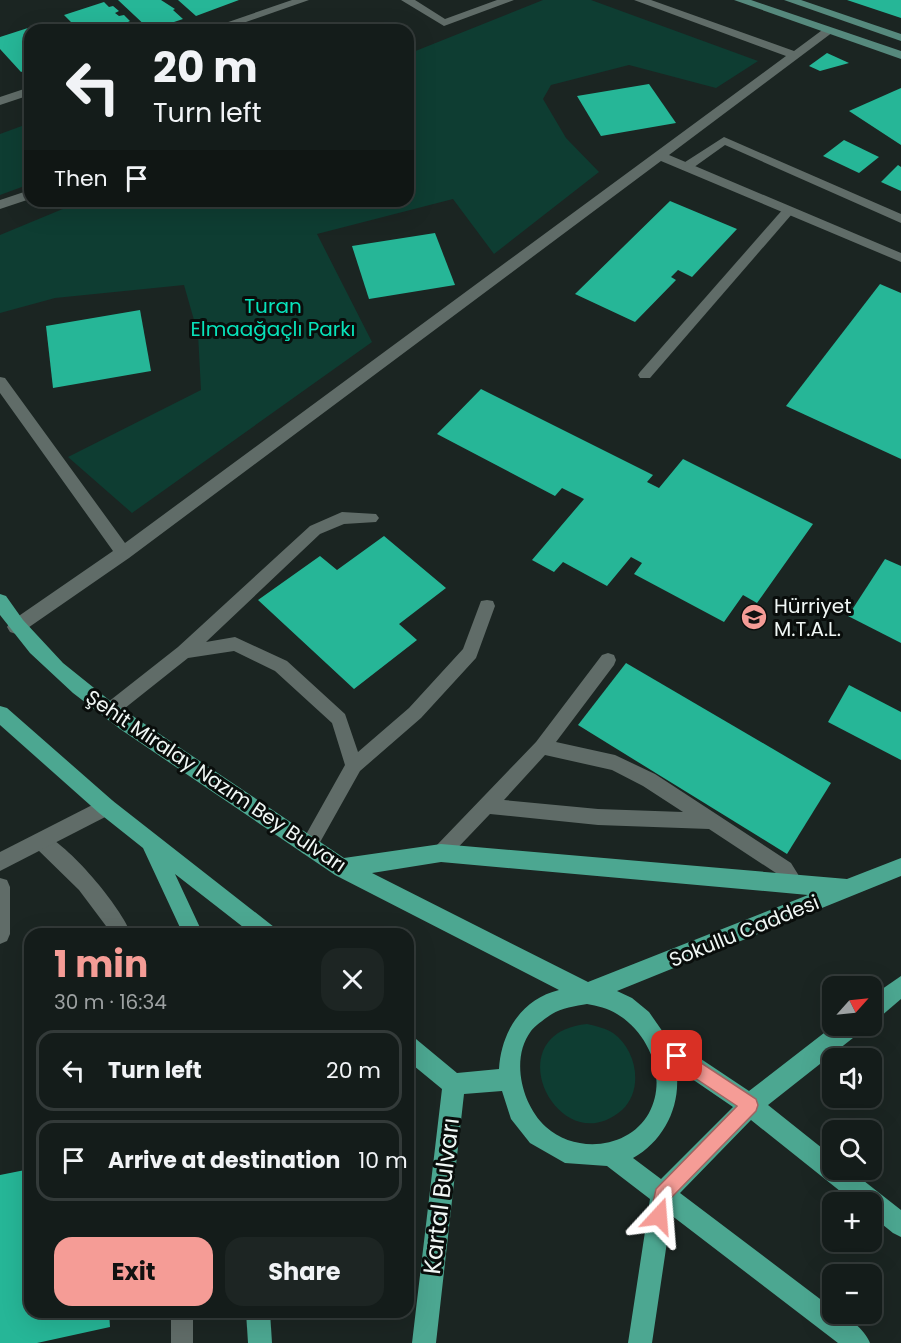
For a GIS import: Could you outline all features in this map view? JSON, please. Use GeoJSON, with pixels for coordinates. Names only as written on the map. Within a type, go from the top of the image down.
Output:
{"type":"FeatureCollection","features":[{"type":"Feature","properties":{"kind":"main road","name":"Şehit Miralay Nazım Bey Bulvarı"},"geometry":{"type":"LineString","coordinates":[[0,601],[16,627],[73,682],[109,711],[308,847],[342,868],[587,993]]}},
{"type":"Feature","properties":{"kind":"main road"},"geometry":{"type":"LineString","coordinates":[[0,714],[106,807],[259,928]]}},
{"type":"Feature","properties":{"kind":"main road"},"geometry":{"type":"LineString","coordinates":[[150,842],[190,928]]}},
{"type":"Feature","properties":{"kind":"main road"},"geometry":{"type":"LineString","coordinates":[[342,868],[441,853],[849,889]]}},
{"type":"Feature","properties":{"kind":"main road","name":"Sokullu Caddesi"},"geometry":{"type":"LineString","coordinates":[[587,993],[901,867]]}},
{"type":"Feature","properties":{"kind":"main road"},"geometry":{"type":"LineString","coordinates":[[882,1001],[901,986]]}},
{"type":"Feature","properties":{"kind":"main road"},"geometry":{"type":"LineString","coordinates":[[587,993],[609,998],[629,1008],[646,1024],[659,1043],[666,1066],[667,1089],[662,1112],[650,1131],[632,1146],[611,1155],[588,1157],[565,1152],[544,1140],[526,1123],[514,1102],[508,1078],[509,1056],[516,1034],[529,1016],[546,1003],[565,995],[587,993]]}},
{"type":"Feature","properties":{"kind":"main road"},"geometry":{"type":"LineString","coordinates":[[640,1343],[662,1195],[750,1105],[837,1036]]}},
{"type":"Feature","properties":{"kind":"main road"},"geometry":{"type":"LineString","coordinates":[[659,1043],[750,1105],[901,1225]]}},
{"type":"Feature","properties":{"kind":"main road"},"geometry":{"type":"LineString","coordinates":[[414,1052],[454,1084],[508,1078]]}},
{"type":"Feature","properties":{"kind":"main road","name":"Kartal Bulvarı"},"geometry":{"type":"LineString","coordinates":[[424,1343],[454,1084]]}},
{"type":"Feature","properties":{"kind":"main road"},"geometry":{"type":"LineString","coordinates":[[611,1155],[858,1343]]}},
{"type":"Feature","properties":{"kind":"main road"},"geometry":{"type":"LineString","coordinates":[[258,1318],[260,1343]]}},
{"type":"Feature","properties":{"kind":"street"},"geometry":{"type":"LineString","coordinates":[[229,24],[303,0]]}},
{"type":"Feature","properties":{"kind":"street"},"geometry":{"type":"LineString","coordinates":[[407,0],[444,23],[508,0]]}},
{"type":"Feature","properties":{"kind":"street"},"geometry":{"type":"LineString","coordinates":[[640,0],[795,55]]}},
{"type":"Feature","properties":{"kind":"street"},"geometry":{"type":"LineString","coordinates":[[740,0],[901,55]]}},
{"type":"Feature","properties":{"kind":"street"},"geometry":{"type":"LineString","coordinates":[[790,0],[901,38]]}},
{"type":"Feature","properties":{"kind":"street"},"geometry":{"type":"LineString","coordinates":[[16,627],[123,553],[657,155],[829,30]]}},
{"type":"Feature","properties":{"kind":"street"},"geometry":{"type":"LineString","coordinates":[[0,101],[24,93]]}},
{"type":"Feature","properties":{"kind":"street"},"geometry":{"type":"LineString","coordinates":[[657,155],[901,258]]}},
{"type":"Feature","properties":{"kind":"street"},"geometry":{"type":"LineString","coordinates":[[0,205],[24,196]]}},
{"type":"Feature","properties":{"kind":"street"},"geometry":{"type":"LineString","coordinates":[[0,382],[123,553]]}},
{"type":"Feature","properties":{"kind":"street"},"geometry":{"type":"LineString","coordinates":[[0,862],[106,807]]}},
{"type":"Feature","properties":{"kind":"street"},"geometry":{"type":"LineString","coordinates":[[0,887],[0,934]]}},
{"type":"Feature","properties":{"kind":"lane"},"geometry":{"type":"LineString","coordinates":[[686,167],[724,140],[901,219]]}},
{"type":"Feature","properties":{"kind":"lane"},"geometry":{"type":"LineString","coordinates":[[645,375],[788,212]]}},
{"type":"Feature","properties":{"kind":"lane"},"geometry":{"type":"LineString","coordinates":[[109,711],[184,652],[315,530],[342,518],[371,518]]}},
{"type":"Feature","properties":{"kind":"lane"},"geometry":{"type":"LineString","coordinates":[[308,847],[354,766],[415,713],[470,653],[487,606]]}},
{"type":"Feature","properties":{"kind":"lane"},"geometry":{"type":"LineString","coordinates":[[184,652],[235,644],[281,666],[339,719],[354,766]]}},
{"type":"Feature","properties":{"kind":"lane"},"geometry":{"type":"LineString","coordinates":[[441,853],[542,747],[608,660]]}},
{"type":"Feature","properties":{"kind":"lane"},"geometry":{"type":"LineString","coordinates":[[542,747],[615,763],[649,780],[785,869],[795,884]]}},
{"type":"Feature","properties":{"kind":"lane"},"geometry":{"type":"LineString","coordinates":[[488,806],[598,817],[714,821]]}},
{"type":"Feature","properties":{"kind":"lane"},"geometry":{"type":"LineString","coordinates":[[41,841],[96,892],[119,928]]}},
{"type":"Feature","properties":{"kind":"lane"},"geometry":{"type":"LineString","coordinates":[[182,1318],[182,1343]]}},
{"type":"Feature","properties":{"kind":"green space","name":"Turan Elmaağaçlı Parkı"},"geometry":{"type":"Polygon","coordinates":[[[543,0],[591,0],[758,61],[716,88],[629,65],[551,85],[543,99],[566,138],[599,172],[494,254],[453,199],[317,234],[372,342],[132,513],[68,457],[201,390],[198,334],[184,285],[55,298],[0,313],[0,235],[68,207],[414,207],[414,52],[543,0]]]}},
{"type":"Feature","properties":{"kind":"green space"},"geometry":{"type":"Polygon","coordinates":[[[24,125],[24,186],[0,195],[0,134],[24,125]]]}},
{"type":"Feature","properties":{"kind":"green space"},"geometry":{"type":"Polygon","coordinates":[[[587,1024],[610,1031],[621,1040],[628,1049],[635,1070],[633,1092],[629,1102],[622,1110],[599,1122],[577,1121],[558,1109],[546,1091],[540,1070],[544,1049],[559,1033],[587,1024]]]}},
{"type":"Feature","properties":{"kind":"building"},"geometry":{"type":"Polygon","coordinates":[[[118,0],[161,0],[175,9],[173,10],[183,19],[168,24],[144,24],[118,0]]]}},
{"type":"Feature","properties":{"kind":"building"},"geometry":{"type":"Polygon","coordinates":[[[178,0],[239,0],[196,16],[178,0]]]}},
{"type":"Feature","properties":{"kind":"building"},"geometry":{"type":"Polygon","coordinates":[[[847,0],[901,0],[901,18],[847,0]]]}},
{"type":"Feature","properties":{"kind":"building"},"geometry":{"type":"Polygon","coordinates":[[[104,2],[119,11],[115,13],[119,16],[124,15],[130,21],[127,24],[73,24],[64,15],[104,2]]]}},
{"type":"Feature","properties":{"kind":"building"},"geometry":{"type":"Polygon","coordinates":[[[24,29],[24,71],[21,72],[0,49],[0,37],[24,29]]]}},
{"type":"Feature","properties":{"kind":"building"},"geometry":{"type":"Polygon","coordinates":[[[827,53],[849,63],[820,71],[809,66],[827,53]]]}},
{"type":"Feature","properties":{"kind":"building"},"geometry":{"type":"Polygon","coordinates":[[[649,84],[676,123],[601,136],[577,96],[649,84]]]}},
{"type":"Feature","properties":{"kind":"building"},"geometry":{"type":"Polygon","coordinates":[[[901,88],[901,145],[849,111],[901,88]]]}},
{"type":"Feature","properties":{"kind":"building"},"geometry":{"type":"Polygon","coordinates":[[[844,140],[879,157],[859,173],[823,156],[844,140]]]}},
{"type":"Feature","properties":{"kind":"building"},"geometry":{"type":"Polygon","coordinates":[[[898,165],[901,167],[901,191],[881,182],[898,165]]]}},
{"type":"Feature","properties":{"kind":"building"},"geometry":{"type":"Polygon","coordinates":[[[670,201],[737,229],[692,277],[678,270],[671,277],[676,280],[635,322],[575,294],[670,201]]]}},
{"type":"Feature","properties":{"kind":"building"},"geometry":{"type":"Polygon","coordinates":[[[435,233],[455,285],[369,299],[352,246],[435,233]]]}},
{"type":"Feature","properties":{"kind":"building"},"geometry":{"type":"Polygon","coordinates":[[[880,284],[901,293],[901,459],[786,406],[880,284]]]}},
{"type":"Feature","properties":{"kind":"building"},"geometry":{"type":"Polygon","coordinates":[[[140,310],[151,371],[53,388],[46,326],[140,310]]]}},
{"type":"Feature","properties":{"kind":"building"},"geometry":{"type":"Polygon","coordinates":[[[481,389],[653,475],[647,482],[659,488],[683,459],[813,524],[757,603],[743,595],[724,622],[634,574],[642,563],[631,557],[607,586],[563,562],[554,572],[532,560],[584,499],[562,488],[555,496],[437,434],[481,389]]]}},
{"type":"Feature","properties":{"kind":"building"},"geometry":{"type":"Polygon","coordinates":[[[384,536],[446,588],[399,624],[417,640],[354,689],[258,600],[320,556],[337,570],[384,536]]]}},
{"type":"Feature","properties":{"kind":"building"},"geometry":{"type":"Polygon","coordinates":[[[885,559],[901,566],[901,643],[848,616],[885,559]]]}},
{"type":"Feature","properties":{"kind":"building"},"geometry":{"type":"Polygon","coordinates":[[[626,663],[831,783],[787,854],[578,725],[626,663]]]}},
{"type":"Feature","properties":{"kind":"building"},"geometry":{"type":"Polygon","coordinates":[[[849,685],[901,712],[901,760],[828,722],[849,685]]]}},
{"type":"Feature","properties":{"kind":"building"},"geometry":{"type":"Polygon","coordinates":[[[24,1170],[24,1318],[109,1318],[110,1327],[37,1343],[0,1343],[0,1175],[24,1170]]]}},
{"type":"Feature","properties":{"kind":"place","name":"Hürriyet M.T.A.L."},"geometry":{"type":"Point","coordinates":[754,617]}},
{"type":"Feature","properties":{"kind":"route"},"geometry":{"type":"LineString","coordinates":[[659,1216],[662,1195],[750,1105],[677,1056]]}}]}
